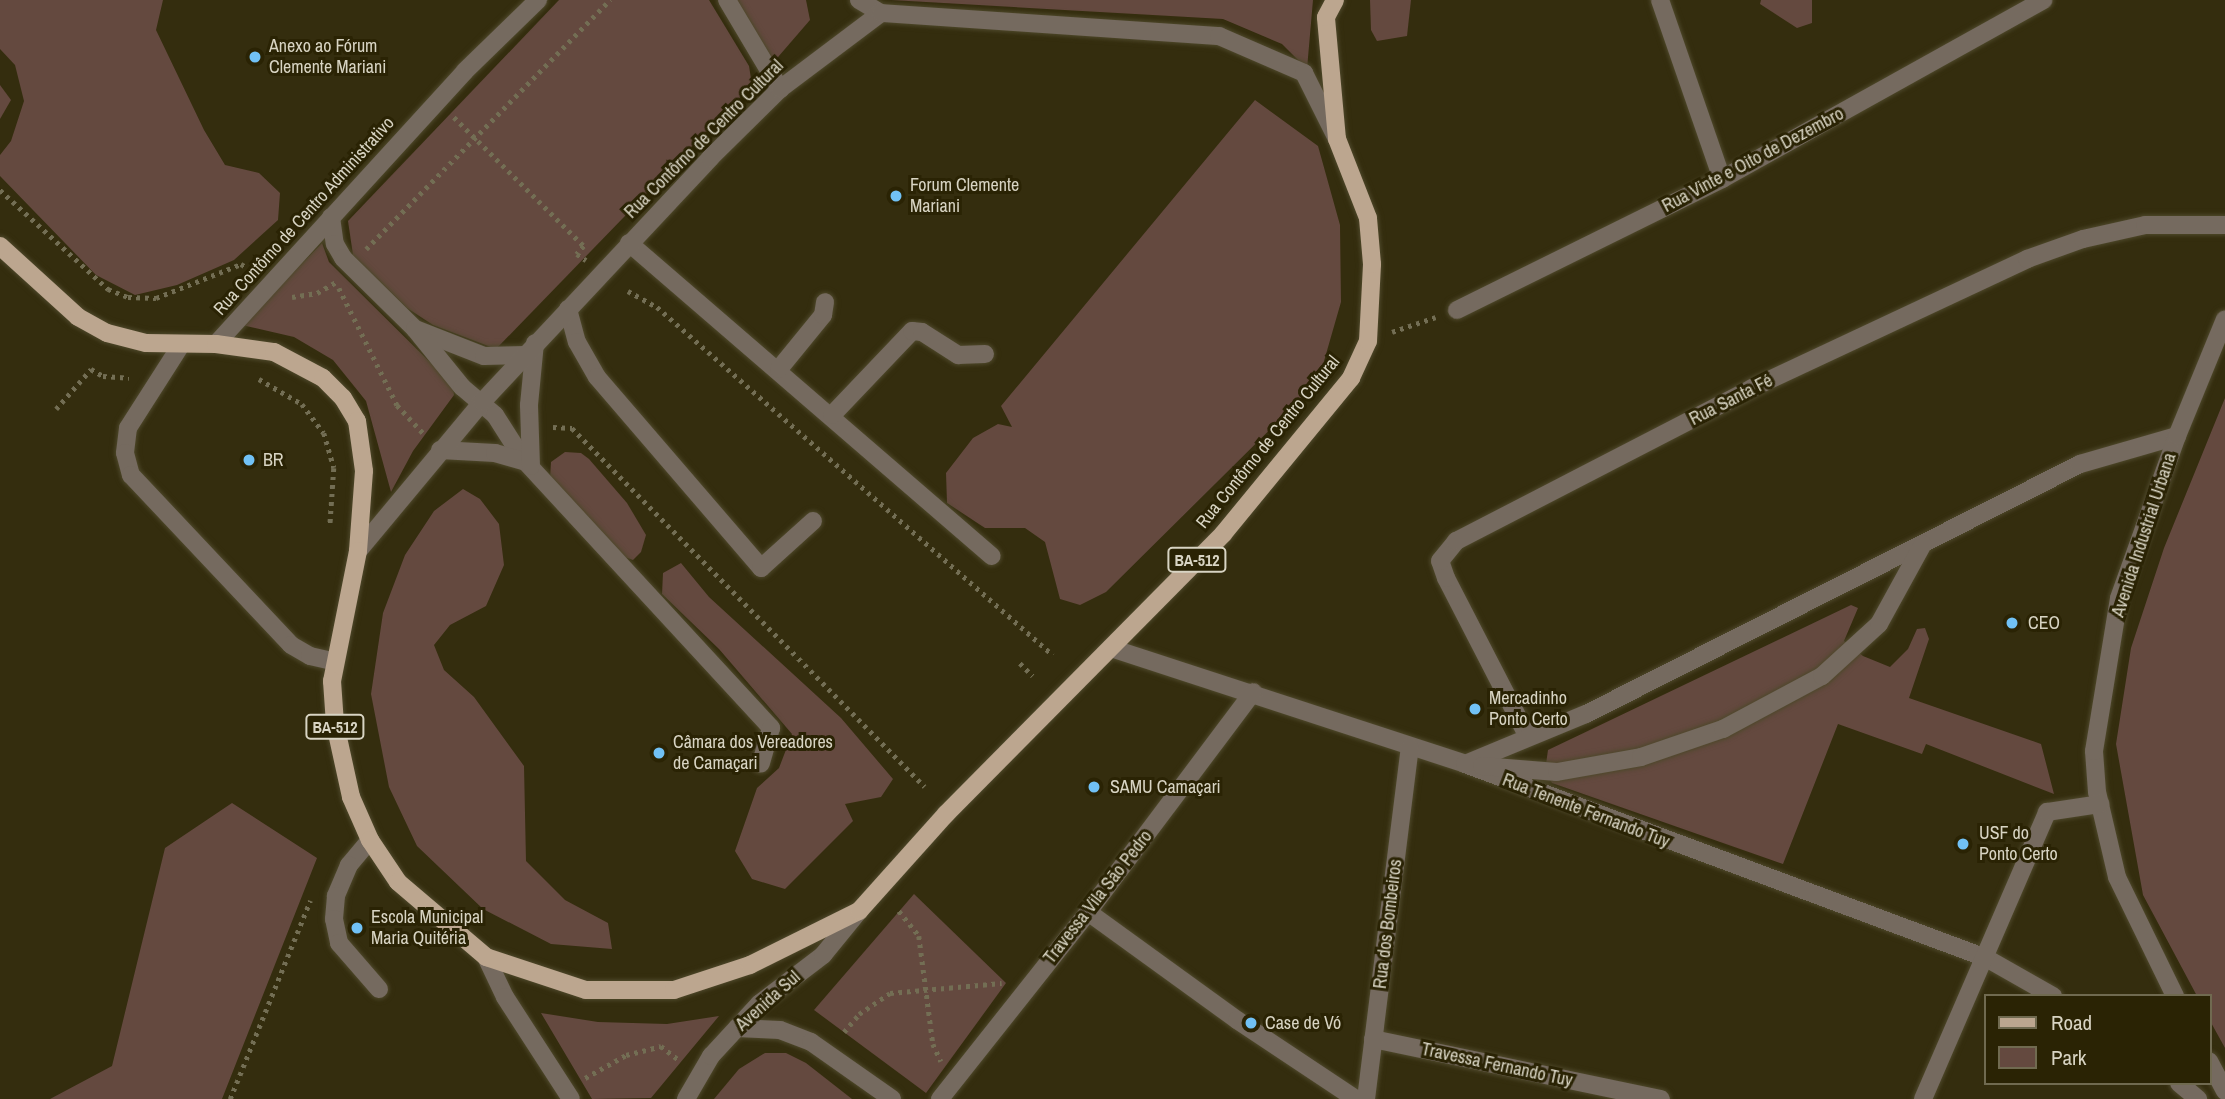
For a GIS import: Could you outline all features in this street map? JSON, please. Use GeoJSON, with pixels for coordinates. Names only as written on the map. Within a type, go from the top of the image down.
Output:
{"type":"FeatureCollection","features":[{"type":"Feature","properties":{"kind":"main road","name":"BA-512"},"geometry":{"type":"LineString","coordinates":[[1335,0],[1326,17],[1337,139]]}},
{"type":"Feature","properties":{"kind":"main road","name":"Rua Contôrno de Centro Cultural"},"geometry":{"type":"LineString","coordinates":[[216,344],[274,352],[323,378],[342,398],[357,421],[364,471],[358,551],[335,662],[335,723],[351,797],[370,840],[398,882],[486,957],[586,990],[674,990],[750,965],[859,911],[946,814],[1223,534],[1351,378],[1368,341],[1372,264],[1368,218],[1337,139]]}},
{"type":"Feature","properties":{"kind":"main road","name":"Rua Contôrno de Centro Administrativo"},"geometry":{"type":"LineString","coordinates":[[0,246],[78,317],[107,333],[146,343],[216,344]]}},
{"type":"Feature","properties":{"kind":"street","name":"Rua Contôrno de Centro Administrativo"},"geometry":{"type":"LineString","coordinates":[[216,344],[465,71],[538,0]]}},
{"type":"Feature","properties":{"kind":"street"},"geometry":{"type":"LineString","coordinates":[[727,0],[780,89]]}},
{"type":"Feature","properties":{"kind":"street"},"geometry":{"type":"LineString","coordinates":[[859,0],[881,13]]}},
{"type":"Feature","properties":{"kind":"street"},"geometry":{"type":"LineString","coordinates":[[1660,0],[1722,179]]}},
{"type":"Feature","properties":{"kind":"street","name":"Rua Vinte e Oito de Dezembro"},"geometry":{"type":"LineString","coordinates":[[1457,310],[1722,179],[2043,0]]}},
{"type":"Feature","properties":{"kind":"street","name":"Rua Contôrno de Centro Cultural"},"geometry":{"type":"LineString","coordinates":[[358,551],[482,402],[629,243],[780,89],[881,13],[1219,36],[1304,73],[1337,139]]}},
{"type":"Feature","properties":{"kind":"street"},"geometry":{"type":"LineString","coordinates":[[331,217],[335,244],[351,266],[415,329],[462,387],[482,402],[527,463],[771,728],[761,764]]}},
{"type":"Feature","properties":{"kind":"street","name":"Rua Santa Fé"},"geometry":{"type":"LineString","coordinates":[[1527,735],[1446,578],[1440,561],[1456,541],[1752,388],[2027,259],[2083,239],[2144,225],[2225,225]]}},
{"type":"Feature","properties":{"kind":"street"},"geometry":{"type":"LineString","coordinates":[[629,243],[779,369],[991,556]]}},
{"type":"Feature","properties":{"kind":"street"},"geometry":{"type":"LineString","coordinates":[[779,369],[823,315],[825,302]]}},
{"type":"Feature","properties":{"kind":"street"},"geometry":{"type":"LineString","coordinates":[[568,309],[577,342],[597,377],[761,568],[813,521]]}},
{"type":"Feature","properties":{"kind":"street","name":"Avenida Industrial Urbana"},"geometry":{"type":"LineString","coordinates":[[2168,991],[2117,877],[2099,804],[2094,751],[2098,707],[2119,598],[2177,436],[2219,350],[2225,319]]}},
{"type":"Feature","properties":{"kind":"street"},"geometry":{"type":"LineString","coordinates":[[415,329],[484,356],[530,349],[527,463]]}},
{"type":"Feature","properties":{"kind":"street"},"geometry":{"type":"LineString","coordinates":[[832,415],[912,331],[922,332],[958,355],[985,354]]}},
{"type":"Feature","properties":{"kind":"street"},"geometry":{"type":"LineString","coordinates":[[181,345],[128,428],[125,453],[131,475],[292,645],[310,656],[335,662]]}},
{"type":"Feature","properties":{"kind":"street"},"geometry":{"type":"LineString","coordinates":[[1465,764],[1527,735],[1586,715],[2080,464],[2177,436]]}},
{"type":"Feature","properties":{"kind":"street"},"geometry":{"type":"LineString","coordinates":[[440,450],[527,463]]}},
{"type":"Feature","properties":{"kind":"street"},"geometry":{"type":"LineString","coordinates":[[1465,764],[1557,772],[1641,757],[1723,729],[1822,676],[1879,624],[1923,544]]}},
{"type":"Feature","properties":{"kind":"street","name":"Rua Tenente Fernando Tuy"},"geometry":{"type":"LineString","coordinates":[[1111,648],[1253,692],[1409,748],[1465,764],[1986,958],[2049,994]]}},
{"type":"Feature","properties":{"kind":"street","name":"Travessa Vila São Pedro"},"geometry":{"type":"LineString","coordinates":[[940,1099],[1088,912],[1253,692]]}},
{"type":"Feature","properties":{"kind":"street","name":"Rua dos Bombeiros"},"geometry":{"type":"LineString","coordinates":[[1366,1099],[1409,748]]}},
{"type":"Feature","properties":{"kind":"street"},"geometry":{"type":"LineString","coordinates":[[1923,1099],[2047,812],[2099,804]]}},
{"type":"Feature","properties":{"kind":"street"},"geometry":{"type":"LineString","coordinates":[[370,840],[349,864],[337,896],[334,919],[339,943],[379,989]]}},
{"type":"Feature","properties":{"kind":"street","name":"Avenida Sul"},"geometry":{"type":"LineString","coordinates":[[686,1097],[711,1056],[759,1004],[823,955],[859,911]]}},
{"type":"Feature","properties":{"kind":"street"},"geometry":{"type":"LineString","coordinates":[[1088,912],[1237,1020],[1356,1099]]}},
{"type":"Feature","properties":{"kind":"street"},"geometry":{"type":"LineString","coordinates":[[486,957],[505,997],[571,1099]]}},
{"type":"Feature","properties":{"kind":"street"},"geometry":{"type":"LineString","coordinates":[[737,1028],[780,1030],[811,1042],[892,1099]]}},
{"type":"Feature","properties":{"kind":"street","name":"Travessa Fernando Tuy"},"geometry":{"type":"LineString","coordinates":[[1373,1039],[1661,1099]]}},
{"type":"Feature","properties":{"kind":"street"},"geometry":{"type":"LineString","coordinates":[[2211,1065],[2225,1091]]}},
{"type":"Feature","properties":{"kind":"street"},"geometry":{"type":"LineString","coordinates":[[2181,1085],[2197,1099]]}},
{"type":"Feature","properties":{"kind":"path"},"geometry":{"type":"LineString","coordinates":[[285,298],[317,293],[336,281],[610,0]]}},
{"type":"Feature","properties":{"kind":"path"},"geometry":{"type":"LineString","coordinates":[[449,112],[584,246],[577,254],[587,261]]}},
{"type":"Feature","properties":{"kind":"path"},"geometry":{"type":"LineString","coordinates":[[0,190],[108,289],[128,297],[156,299],[241,264],[251,270]]}},
{"type":"Feature","properties":{"kind":"path"},"geometry":{"type":"LineString","coordinates":[[336,281],[379,375],[397,405],[426,436]]}},
{"type":"Feature","properties":{"kind":"path"},"geometry":{"type":"LineString","coordinates":[[628,290],[657,307],[1053,656]]}},
{"type":"Feature","properties":{"kind":"path"},"geometry":{"type":"LineString","coordinates":[[1368,341],[1457,310]]}},
{"type":"Feature","properties":{"kind":"path"},"geometry":{"type":"LineString","coordinates":[[56,409],[91,369],[103,376],[129,379]]}},
{"type":"Feature","properties":{"kind":"path"},"geometry":{"type":"LineString","coordinates":[[260,379],[302,404],[324,433],[334,468],[330,527]]}},
{"type":"Feature","properties":{"kind":"path"},"geometry":{"type":"LineString","coordinates":[[549,430],[559,425],[572,428],[925,787]]}},
{"type":"Feature","properties":{"kind":"path"},"geometry":{"type":"LineString","coordinates":[[1020,663],[1033,676]]}},
{"type":"Feature","properties":{"kind":"path"},"geometry":{"type":"LineString","coordinates":[[230,1099],[313,893]]}},
{"type":"Feature","properties":{"kind":"path"},"geometry":{"type":"LineString","coordinates":[[899,911],[919,936],[933,1044],[944,1069]]}},
{"type":"Feature","properties":{"kind":"path"},"geometry":{"type":"LineString","coordinates":[[844,1032],[859,1014],[890,993],[927,987],[1006,983]]}},
{"type":"Feature","properties":{"kind":"path"},"geometry":{"type":"LineString","coordinates":[[578,1081],[626,1055],[661,1046],[680,1061]]}},
{"type":"Feature","properties":{"kind":"green space"},"geometry":{"type":"Polygon","coordinates":[[[0,0],[163,0],[156,30],[204,130],[225,165],[259,173],[280,193],[278,220],[234,260],[177,285],[135,295],[96,275],[0,176],[0,155],[11,141],[24,101],[15,65],[0,49],[0,0]]]}},
{"type":"Feature","properties":{"kind":"green space"},"geometry":{"type":"Polygon","coordinates":[[[559,0],[709,0],[749,66],[752,85],[496,349],[433,325],[407,308],[353,255],[348,221],[559,0]]]}},
{"type":"Feature","properties":{"kind":"green space"},"geometry":{"type":"Polygon","coordinates":[[[733,0],[806,0],[810,20],[772,64],[733,0]]]}},
{"type":"Feature","properties":{"kind":"green space"},"geometry":{"type":"Polygon","coordinates":[[[891,0],[1313,0],[1307,69],[1282,44],[1223,19],[891,0]]]}},
{"type":"Feature","properties":{"kind":"green space"},"geometry":{"type":"Polygon","coordinates":[[[1370,0],[1411,0],[1407,36],[1377,41],[1371,30],[1370,0]]]}},
{"type":"Feature","properties":{"kind":"green space"},"geometry":{"type":"Polygon","coordinates":[[[1761,0],[1812,0],[1812,23],[1797,28],[1760,4],[1761,0]]]}},
{"type":"Feature","properties":{"kind":"green space"},"geometry":{"type":"Polygon","coordinates":[[[0,85],[11,100],[0,119],[0,85]]]}},
{"type":"Feature","properties":{"kind":"green space"},"geometry":{"type":"Polygon","coordinates":[[[1255,100],[1318,146],[1340,225],[1341,302],[1318,382],[1106,592],[1080,605],[1060,599],[1045,542],[1025,528],[985,528],[947,503],[946,473],[973,438],[998,424],[1012,427],[1001,406],[1255,100]]]}},
{"type":"Feature","properties":{"kind":"green space"},"geometry":{"type":"Polygon","coordinates":[[[322,243],[329,262],[453,385],[454,395],[413,451],[391,492],[366,401],[333,360],[294,337],[242,325],[322,243]]]}},
{"type":"Feature","properties":{"kind":"green space"},"geometry":{"type":"Polygon","coordinates":[[[2225,398],[2225,1048],[2211,1023],[2211,994],[2196,994],[2143,895],[2116,744],[2131,648],[2164,548],[2225,398]]]}},
{"type":"Feature","properties":{"kind":"green space"},"geometry":{"type":"Polygon","coordinates":[[[565,452],[581,453],[589,459],[627,503],[646,535],[641,552],[633,560],[616,554],[550,479],[551,462],[565,452]]]}},
{"type":"Feature","properties":{"kind":"green space"},"geometry":{"type":"Polygon","coordinates":[[[463,489],[480,499],[499,524],[504,565],[486,606],[450,625],[434,645],[444,670],[474,697],[524,766],[526,861],[565,900],[608,923],[612,949],[551,944],[483,909],[417,846],[389,787],[371,694],[383,613],[405,555],[434,511],[463,489]]]}},
{"type":"Feature","properties":{"kind":"green space"},"geometry":{"type":"Polygon","coordinates":[[[681,563],[709,597],[841,718],[893,779],[881,797],[845,804],[853,821],[785,889],[752,879],[735,851],[757,788],[779,768],[792,734],[719,649],[662,594],[663,573],[681,563]]]}},
{"type":"Feature","properties":{"kind":"green space"},"geometry":{"type":"Polygon","coordinates":[[[1851,605],[1858,608],[1844,641],[1863,656],[1890,667],[1908,649],[1917,629],[1925,628],[1929,639],[1909,698],[2041,744],[2054,794],[1926,744],[1922,754],[1838,724],[1783,864],[1552,783],[1545,771],[1548,750],[1851,605]]]}},
{"type":"Feature","properties":{"kind":"green space"},"geometry":{"type":"Polygon","coordinates":[[[232,803],[317,858],[222,1099],[50,1099],[112,1066],[165,848],[232,803]]]}},
{"type":"Feature","properties":{"kind":"green space"},"geometry":{"type":"Polygon","coordinates":[[[914,894],[1006,983],[926,1093],[814,1010],[914,894]]]}},
{"type":"Feature","properties":{"kind":"green space"},"geometry":{"type":"Polygon","coordinates":[[[541,1013],[598,1022],[667,1024],[719,1016],[651,1098],[592,1099],[541,1013]]]}},
{"type":"Feature","properties":{"kind":"green space"},"geometry":{"type":"Polygon","coordinates":[[[765,1053],[786,1053],[806,1063],[852,1099],[714,1099],[739,1069],[765,1053]]]}},
{"type":"Feature","properties":{"kind":"place","name":"Anexo ao Fórum Clemente Mariani"},"geometry":{"type":"Point","coordinates":[255,57]}},
{"type":"Feature","properties":{"kind":"place","name":"Forum Clemente Mariani"},"geometry":{"type":"Point","coordinates":[896,196]}},
{"type":"Feature","properties":{"kind":"place","name":"BR"},"geometry":{"type":"Point","coordinates":[249,460]}},
{"type":"Feature","properties":{"kind":"place","name":"CEO"},"geometry":{"type":"Point","coordinates":[2012,623]}},
{"type":"Feature","properties":{"kind":"place","name":"Mercadinho Ponto Certo"},"geometry":{"type":"Point","coordinates":[1475,709]}},
{"type":"Feature","properties":{"kind":"place","name":"Câmara dos Vereadores de Camaçari"},"geometry":{"type":"Point","coordinates":[659,753]}},
{"type":"Feature","properties":{"kind":"place","name":"SAMU Camaçari"},"geometry":{"type":"Point","coordinates":[1094,787]}},
{"type":"Feature","properties":{"kind":"place","name":"USF do Ponto Certo"},"geometry":{"type":"Point","coordinates":[1963,844]}},
{"type":"Feature","properties":{"kind":"place","name":"Escola Municipal Maria Quitéria"},"geometry":{"type":"Point","coordinates":[357,928]}},
{"type":"Feature","properties":{"kind":"place","name":"Case de Vó"},"geometry":{"type":"Point","coordinates":[1251,1023]}}]}
